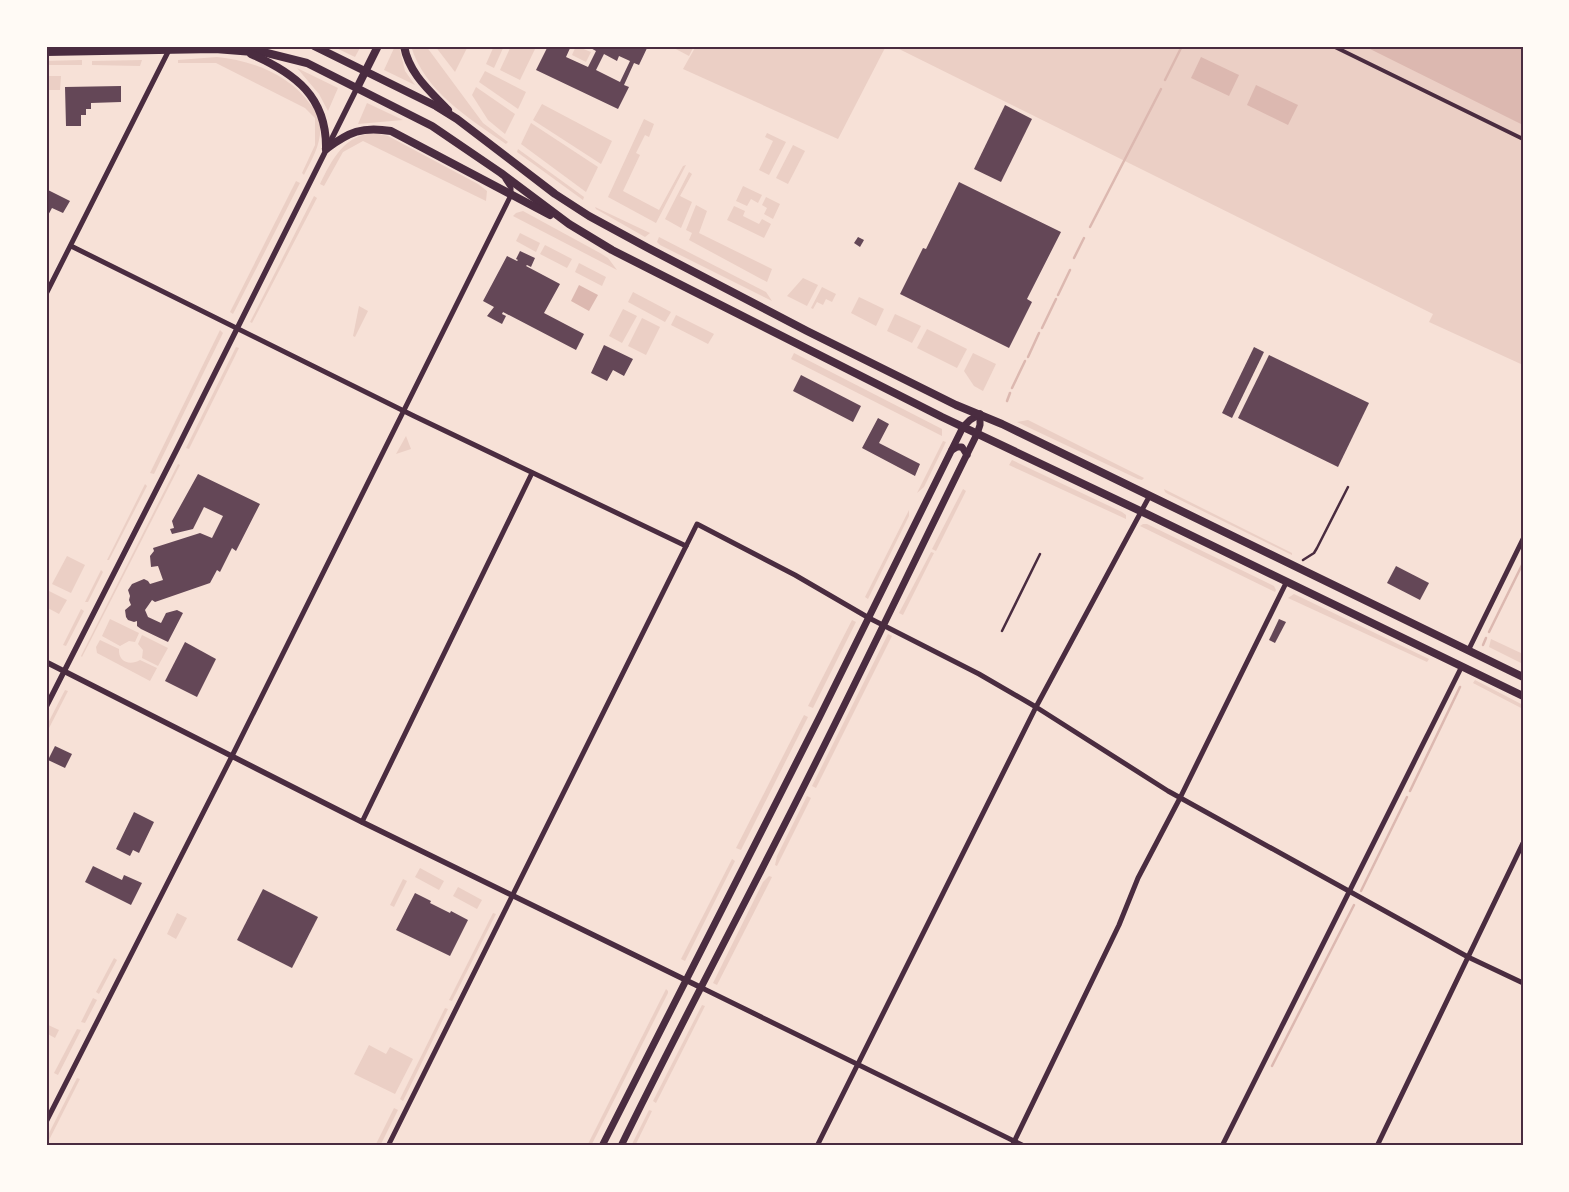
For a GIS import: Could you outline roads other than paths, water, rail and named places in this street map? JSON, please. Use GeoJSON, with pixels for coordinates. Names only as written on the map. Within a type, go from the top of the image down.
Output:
{"type":"FeatureCollection","features":[{"type":"Feature","properties":{"kind":"main road"},"geometry":{"type":"LineString","coordinates":[[314,46],[420,98],[457,119],[555,194],[589,216],[723,288],[956,405],[980,414],[1523,677]]}},
{"type":"Feature","properties":{"kind":"main road"},"geometry":{"type":"LineString","coordinates":[[357,88],[378,46]]}},
{"type":"Feature","properties":{"kind":"main road"},"geometry":{"type":"LineString","coordinates":[[404,46],[406,57],[415,75],[457,119]]}},
{"type":"Feature","properties":{"kind":"main road"},"geometry":{"type":"LineString","coordinates":[[242,50],[280,68],[306,88],[324,120],[326,149],[352,132],[378,128],[390,131],[569,224],[612,250],[963,428],[1288,581],[1523,696]]}},
{"type":"Feature","properties":{"kind":"main road"},"geometry":{"type":"LineString","coordinates":[[46,52],[242,50],[284,56],[307,63],[432,126],[569,224]]}},
{"type":"Feature","properties":{"kind":"main road"},"geometry":{"type":"LineString","coordinates":[[716,302],[723,288]]}},
{"type":"Feature","properties":{"kind":"main road"},"geometry":{"type":"LineString","coordinates":[[602,1146],[963,428],[970,420],[980,414]]}},
{"type":"Feature","properties":{"kind":"main road"},"geometry":{"type":"LineString","coordinates":[[621,1146],[884,626],[977,434],[980,425],[980,414]]}},
{"type":"Feature","properties":{"kind":"main road"},"geometry":{"type":"LineString","coordinates":[[952,450],[962,447],[967,455]]}},
{"type":"Feature","properties":{"kind":"street"},"geometry":{"type":"LineString","coordinates":[[1333,46],[1523,139]]}},
{"type":"Feature","properties":{"kind":"street"},"geometry":{"type":"LineString","coordinates":[[46,294],[169,50]]}},
{"type":"Feature","properties":{"kind":"street"},"geometry":{"type":"LineString","coordinates":[[46,707],[357,88]]}},
{"type":"Feature","properties":{"kind":"street"},"geometry":{"type":"LineString","coordinates":[[46,1122],[232,756],[511,195],[510,188],[502,175]]}},
{"type":"Feature","properties":{"kind":"street"},"geometry":{"type":"LineString","coordinates":[[71,246],[532,473],[686,546]]}},
{"type":"Feature","properties":{"kind":"street"},"geometry":{"type":"LineString","coordinates":[[362,822],[532,473]]}},
{"type":"Feature","properties":{"kind":"street"},"geometry":{"type":"LineString","coordinates":[[817,1146],[1036,707],[1149,497]]}},
{"type":"Feature","properties":{"kind":"street"},"geometry":{"type":"LineString","coordinates":[[388,1146],[697,524],[795,575],[884,626],[964,666],[1036,707],[1180,798],[1468,958],[1523,983]]}},
{"type":"Feature","properties":{"kind":"street"},"geometry":{"type":"LineString","coordinates":[[1468,650],[1523,539]]}},
{"type":"Feature","properties":{"kind":"street"},"geometry":{"type":"LineString","coordinates":[[1013,1143],[1119,925],[1138,878],[1288,581]]}},
{"type":"Feature","properties":{"kind":"street"},"geometry":{"type":"LineString","coordinates":[[46,662],[362,822],[686,980],[1013,1143],[1024,1146]]}},
{"type":"Feature","properties":{"kind":"street"},"geometry":{"type":"LineString","coordinates":[[1222,1146],[1462,666]]}},
{"type":"Feature","properties":{"kind":"street"},"geometry":{"type":"LineString","coordinates":[[1377,1146],[1523,842]]}},
{"type":"Feature","properties":{"kind":"lane"},"geometry":{"type":"LineString","coordinates":[[1303,560],[1314,553],[1348,487]]}},
{"type":"Feature","properties":{"kind":"lane"},"geometry":{"type":"LineString","coordinates":[[1002,631],[1040,554]]}},
{"type":"Feature","properties":{"kind":"waterway"},"geometry":{"type":"LineString","coordinates":[[1165,80],[1182,46]]}},
{"type":"Feature","properties":{"kind":"waterway"},"geometry":{"type":"LineString","coordinates":[[1090,227],[1161,89]]}},
{"type":"Feature","properties":{"kind":"waterway"},"geometry":{"type":"LineString","coordinates":[[1074,258],[1084,238]]}},
{"type":"Feature","properties":{"kind":"waterway"},"geometry":{"type":"LineString","coordinates":[[1058,295],[1070,270]]}},
{"type":"Feature","properties":{"kind":"waterway"},"geometry":{"type":"LineString","coordinates":[[1042,328],[1056,299]]}},
{"type":"Feature","properties":{"kind":"waterway"},"geometry":{"type":"LineString","coordinates":[[1028,357],[1039,333]]}},
{"type":"Feature","properties":{"kind":"waterway"},"geometry":{"type":"LineString","coordinates":[[1012,388],[1025,361]]}},
{"type":"Feature","properties":{"kind":"waterway"},"geometry":{"type":"LineString","coordinates":[[1007,401],[1010,393]]}},
{"type":"Feature","properties":{"kind":"waterway"},"geometry":{"type":"LineString","coordinates":[[1489,632],[1523,563]]}},
{"type":"Feature","properties":{"kind":"waterway"},"geometry":{"type":"LineString","coordinates":[[1483,645],[1486,638]]}},
{"type":"Feature","properties":{"kind":"waterway"},"geometry":{"type":"LineString","coordinates":[[1410,791],[1460,687]]}},
{"type":"Feature","properties":{"kind":"waterway"},"geometry":{"type":"LineString","coordinates":[[1361,891],[1407,797]]}},
{"type":"Feature","properties":{"kind":"waterway"},"geometry":{"type":"LineString","coordinates":[[1272,1066],[1354,905]]}}]}
